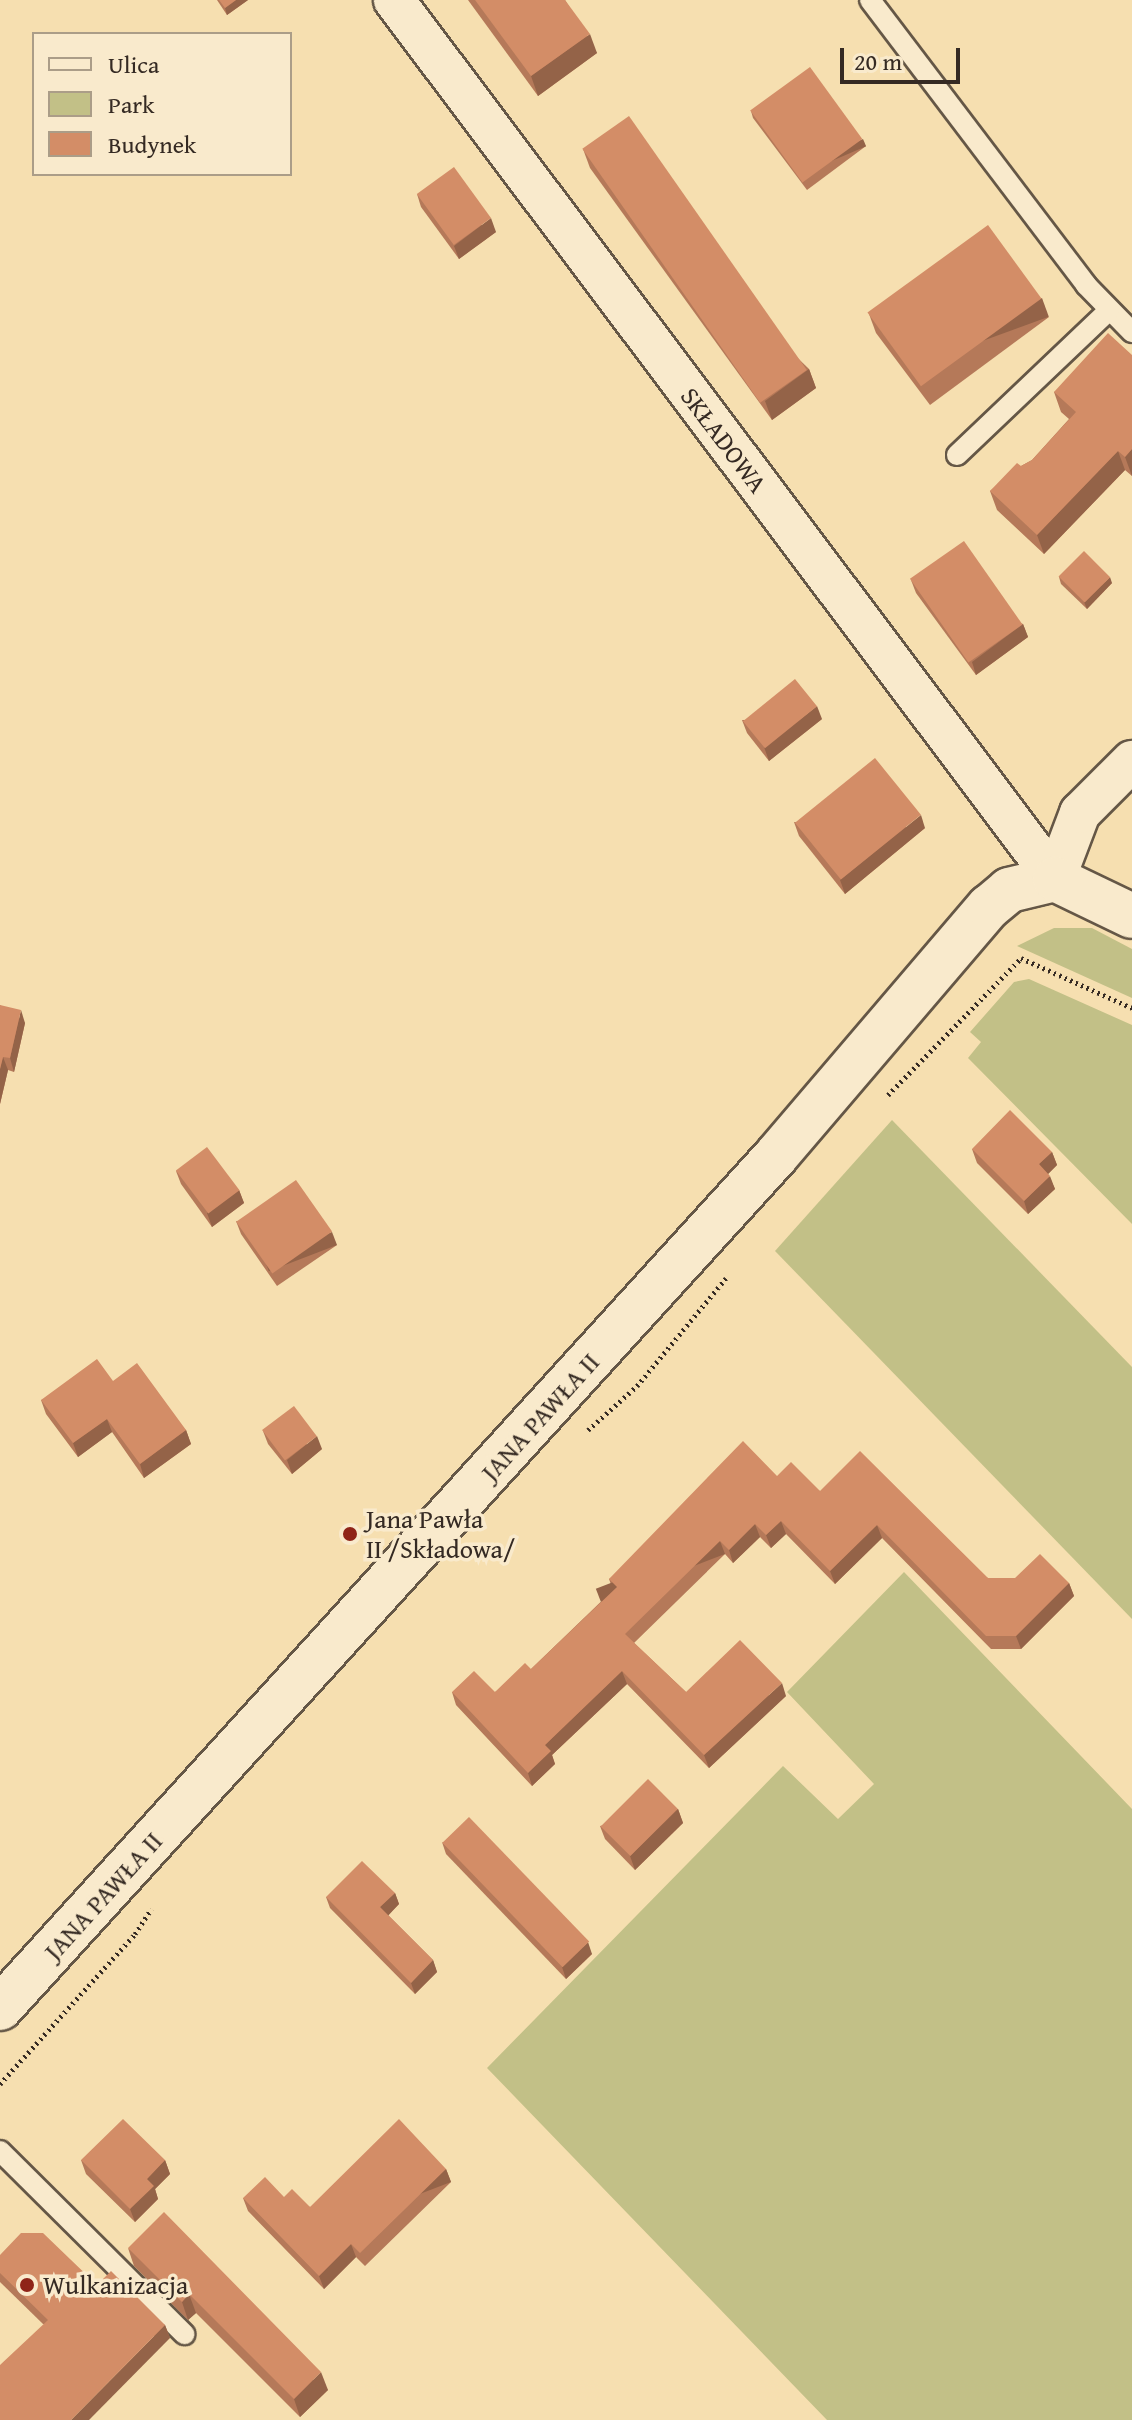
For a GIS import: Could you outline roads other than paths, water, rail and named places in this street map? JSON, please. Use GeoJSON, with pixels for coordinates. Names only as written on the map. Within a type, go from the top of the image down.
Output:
{"type":"FeatureCollection","features":[{"type":"Feature","properties":{"kind":"street","name":"SKŁADOWA"},"geometry":{"type":"LineString","coordinates":[[394,0],[1055,879]]}},
{"type":"Feature","properties":{"kind":"street"},"geometry":{"type":"LineString","coordinates":[[1132,761],[1080,813],[1055,879],[1132,916]]}},
{"type":"Feature","properties":{"kind":"street","name":"JANA PAWŁA II"},"geometry":{"type":"LineString","coordinates":[[0,2008],[776,1156],[978,918],[1009,890],[1055,879]]}},
{"type":"Feature","properties":{"kind":"lane"},"geometry":{"type":"LineString","coordinates":[[870,0],[1109,310],[1132,332]]}},
{"type":"Feature","properties":{"kind":"lane"},"geometry":{"type":"LineString","coordinates":[[957,455],[1109,310]]}},
{"type":"Feature","properties":{"kind":"lane"},"geometry":{"type":"LineString","coordinates":[[0,2151],[184,2334]]}},
{"type":"Feature","properties":{"kind":"place","name":"Jana Pawła II /Składowa/"},"geometry":{"type":"Point","coordinates":[350,1534]}},
{"type":"Feature","properties":{"kind":"place","name":"Wulkanizacja"},"geometry":{"type":"Point","coordinates":[27,2285]}}]}
